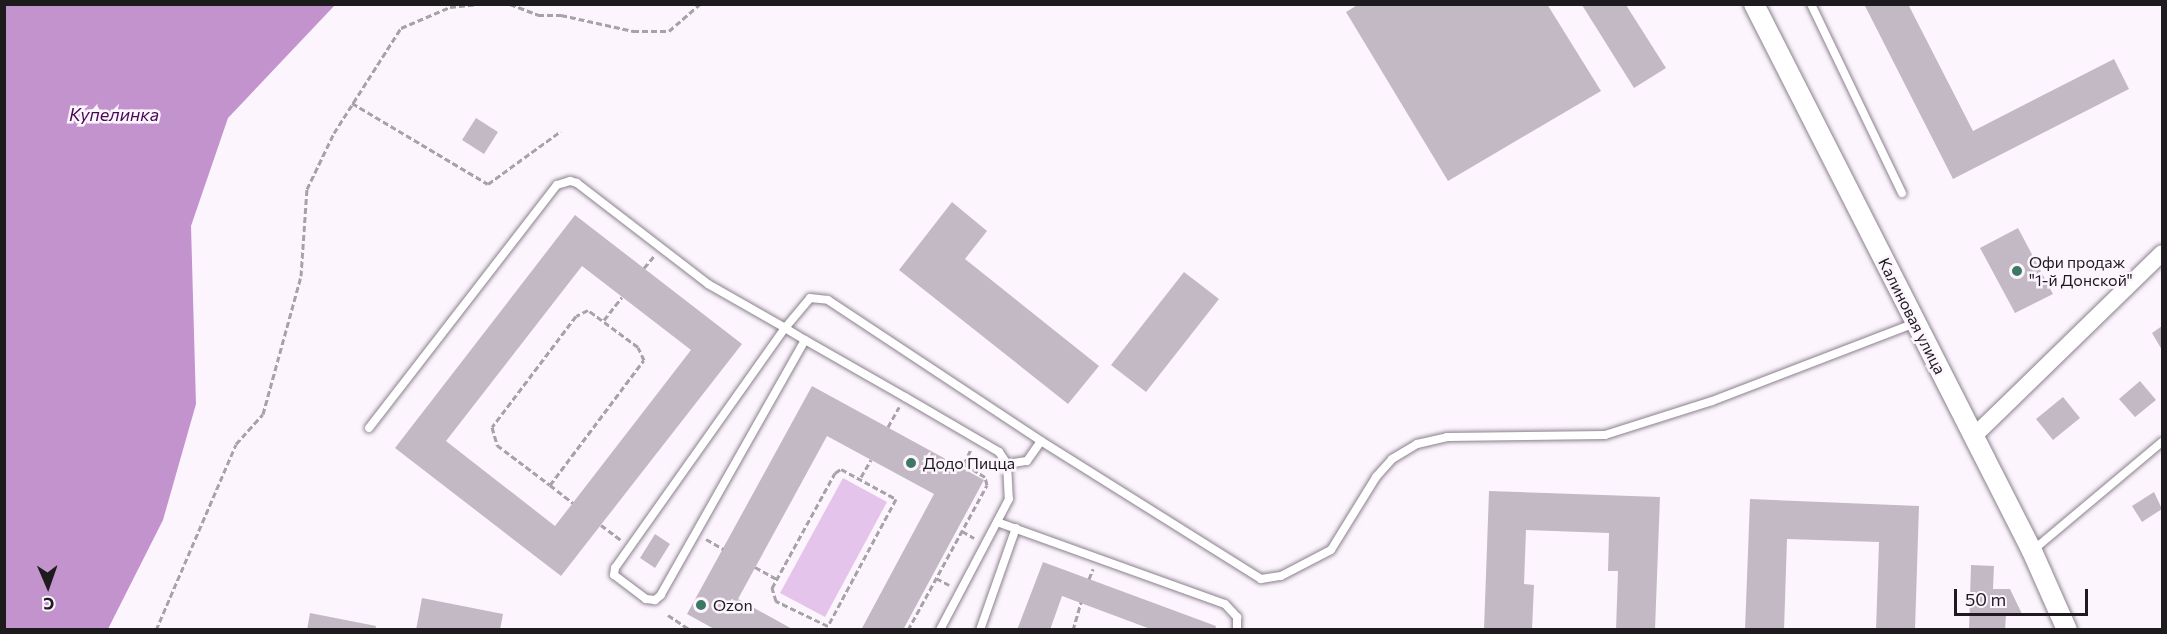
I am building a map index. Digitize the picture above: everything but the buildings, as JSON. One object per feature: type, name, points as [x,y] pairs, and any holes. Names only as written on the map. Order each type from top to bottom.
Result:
[{"type":"street","name":"Калиновая улица","points":[[1754,4],[2032,551],[2067,630]]},
{"type":"street","points":[[1974,436],[2163,253]]},
{"type":"lane","points":[[1811,4],[1902,193]]},
{"type":"lane","points":[[369,428],[563,182],[577,183],[708,284],[999,452],[1007,464],[1009,499],[940,630]]},
{"type":"lane","points":[[806,340],[655,600],[646,599],[614,575],[630,547],[803,303],[820,297],[1253,575],[1270,580],[1331,550],[1376,477],[1392,459],[1417,444],[1448,437],[1605,435],[1712,401],[1916,323]]},
{"type":"lane","points":[[1007,464],[1027,462],[1041,441]]},
{"type":"lane","points":[[2032,551],[2163,442]]},
{"type":"lane","points":[[997,522],[1225,604],[1237,617],[1237,630]]},
{"type":"lane","points":[[980,630],[1016,528]]},
{"type":"path","points":[[156,630],[236,444],[264,414],[301,276],[308,189],[352,103],[401,28],[450,7],[477,4]]},
{"type":"path","points":[[510,4],[538,15],[561,15],[633,31],[669,31],[700,4]]},
{"type":"path","points":[[352,103],[488,184],[561,131]]},
{"type":"path","points":[[604,320],[622,297]]},
{"type":"path","points":[[549,485],[644,360],[638,347],[588,310],[576,316],[492,427],[497,445],[549,485],[573,503]]},
{"type":"path","points":[[888,428],[904,397]]},
{"type":"path","points":[[908,630],[987,485],[985,477],[964,464],[971,449]]},
{"type":"path","points":[[861,477],[871,460]]},
{"type":"path","points":[[848,470],[892,494],[895,506],[833,621],[828,626],[819,624],[776,601],[772,588],[777,579],[834,473],[848,470]]},
{"type":"path","points":[[601,525],[630,547]]},
{"type":"path","points":[[962,531],[974,538]]},
{"type":"path","points":[[706,539],[723,549]]},
{"type":"path","points":[[755,567],[777,579]]},
{"type":"path","points":[[936,578],[949,585]]},
{"type":"path","points":[[1073,630],[1080,602]]},
{"type":"path","points":[[668,615],[690,630]]},
{"type":"shaded area","points":[[843,478],[887,502],[825,617],[780,593]]},
{"type":"water","name":"Купелинка","points":[[4,5],[335,5],[228,118],[191,226],[196,404],[163,520],[108,629],[5,629]]},
{"type":"place","name":"Офи продаж \"1-й Донской\"","points":[[2017,271]]},
{"type":"place","name":"Додо Пицца","points":[[911,463]]},
{"type":"place","name":"Ozon","points":[[701,605]]}]
